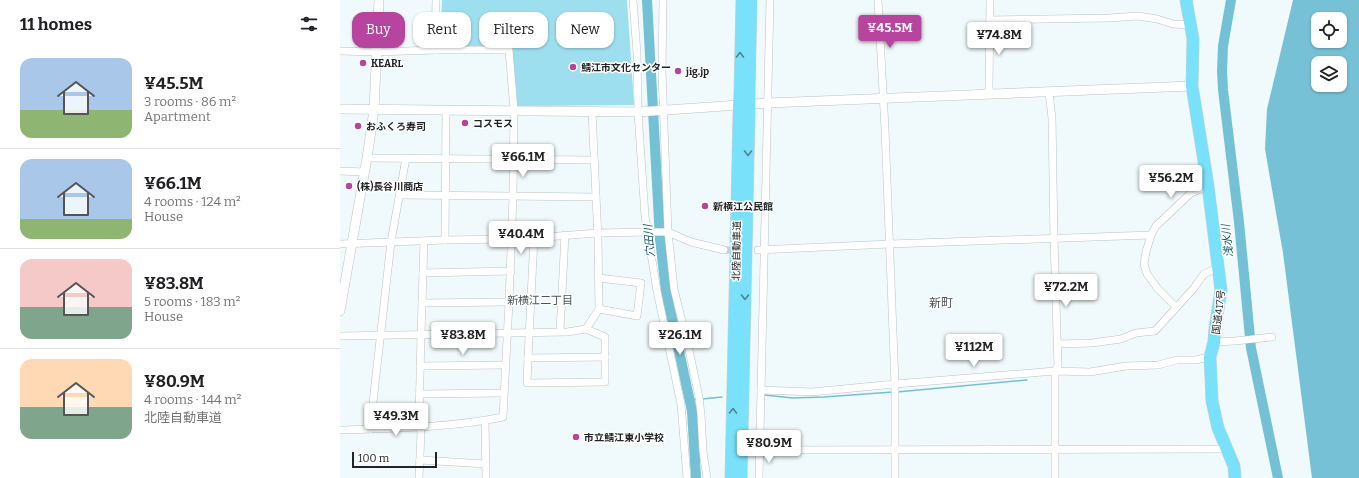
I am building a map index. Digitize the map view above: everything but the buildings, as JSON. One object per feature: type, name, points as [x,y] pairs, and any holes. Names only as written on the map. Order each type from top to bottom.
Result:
[{"type":"highway","name":"北陸自動車道","points":[[741,478],[744,114],[742,0]]},
{"type":"highway","name":"北陸自動車道","points":[[744,94],[751,0]]},
{"type":"highway","name":"国道417号","points":[[1186,0],[1193,39],[1192,86],[1208,186],[1221,290],[1214,342],[1210,357],[1212,401],[1218,428],[1234,466],[1235,478]]},
{"type":"highway","name":"北陸自動車道","points":[[731,478],[744,114]]},
{"type":"street","points":[[340,310],[365,172],[374,110],[379,0]]},
{"type":"street","points":[[435,50],[436,0]]},
{"type":"street","points":[[633,0],[637,53],[638,112],[645,216],[649,232],[657,290],[681,404],[687,478]]},
{"type":"street","points":[[663,0],[662,72],[667,232],[674,289],[699,397],[703,452],[707,478]]},
{"type":"street","points":[[760,478],[761,250],[768,104],[770,0]]},
{"type":"street","points":[[878,0],[895,384],[895,478]]},
{"type":"street","points":[[990,0],[989,89],[992,94]]},
{"type":"street","points":[[990,20],[1109,18],[1138,16],[1157,18],[1174,24],[1190,25]]},
{"type":"street","points":[[340,51],[377,52],[509,50],[514,110],[511,272],[503,393],[503,417],[485,421],[420,427],[340,430]]},
{"type":"street","points":[[340,109],[638,112],[883,98],[1192,86]]},
{"type":"street","points":[[1049,92],[1052,118],[1054,239],[1058,344],[1058,366],[1055,371],[1055,478]]},
{"type":"street","points":[[445,240],[446,111]]},
{"type":"street","points":[[586,329],[599,309],[598,233],[592,112]]},
{"type":"street","points":[[367,158],[594,160]]},
{"type":"street","points":[[370,429],[391,242],[406,158]]},
{"type":"street","points":[[340,171],[365,172]]},
{"type":"street","points":[[1176,307],[1158,289],[1147,274],[1144,264],[1151,235],[1156,226],[1191,193],[1208,186]]},
{"type":"street","points":[[400,195],[596,197]]},
{"type":"street","points":[[340,244],[534,238],[598,233],[667,232],[691,242],[724,250]]},
{"type":"street","points":[[560,331],[565,235]]},
{"type":"street","points":[[761,250],[1151,235]]},
{"type":"street","points":[[340,336],[507,333],[529,331],[586,329],[605,337],[605,382],[527,383],[529,331],[534,238]]},
{"type":"street","points":[[419,478],[420,366],[424,241]]},
{"type":"street","points":[[1058,344],[1092,343],[1121,339],[1136,333],[1155,331],[1194,288],[1204,274],[1219,267]]},
{"type":"street","points":[[423,273],[511,272]]},
{"type":"street","points":[[599,278],[641,283],[637,318],[599,309]]},
{"type":"street","points":[[422,303],[509,302]]},
{"type":"street","points":[[1214,342],[1272,337]]},
{"type":"street","points":[[528,358],[604,357]]},
{"type":"street","points":[[761,390],[812,392],[1055,371],[1090,372],[1126,366],[1158,365],[1177,360],[1195,360],[1210,357]]},
{"type":"street","points":[[420,366],[505,365]]},
{"type":"street","points":[[420,394],[503,393]]},
{"type":"street","points":[[485,421],[486,478]]},
{"type":"street","points":[[760,450],[895,451],[1227,449]]},
{"type":"street","points":[[420,460],[486,464]]},
{"type":"shaded area","points":[[442,0],[627,0],[634,105],[517,106],[511,49],[440,48],[471,48],[471,12],[442,12]]},
{"type":"shaded area","points":[[1293,0],[1359,0],[1359,478],[1312,478],[1283,253],[1265,149],[1267,109]]},
{"type":"waterway","name":"穴田川","points":[[647,0],[660,239],[666,291],[692,411],[696,478]]},
{"type":"waterway","name":"浅水川","points":[[1231,0],[1223,46],[1223,90],[1239,222],[1251,348],[1278,478]]},
{"type":"waterway","points":[[897,392],[1027,380]]},
{"type":"waterway","points":[[764,395],[793,398],[893,392]]},
{"type":"waterway","points":[[702,399],[722,397]]},
{"type":"waterway","name":"穴田川","points":[[689,400],[697,399]]},
{"type":"tunnel","points":[[724,250],[758,250]]},
{"type":"place","name":"KEARL","points":[[363,63]]},
{"type":"place","name":"鯖江市文化センター","points":[[573,67]]},
{"type":"place","name":"jig.jp","points":[[678,71]]},
{"type":"place","name":"コスモス","points":[[465,123]]},
{"type":"place","name":"おふくろ寿司","points":[[358,126]]},
{"type":"place","name":"(株)長谷川商店","points":[[349,186]]},
{"type":"place","name":"新横江公民館","points":[[705,206]]},
{"type":"place","name":"市立鯖江東小学校","points":[[576,437]]},
{"type":"district","name":"新横江二丁目","points":[[540,300]]},
{"type":"district","name":"新町","points":[[941,303]]}]
